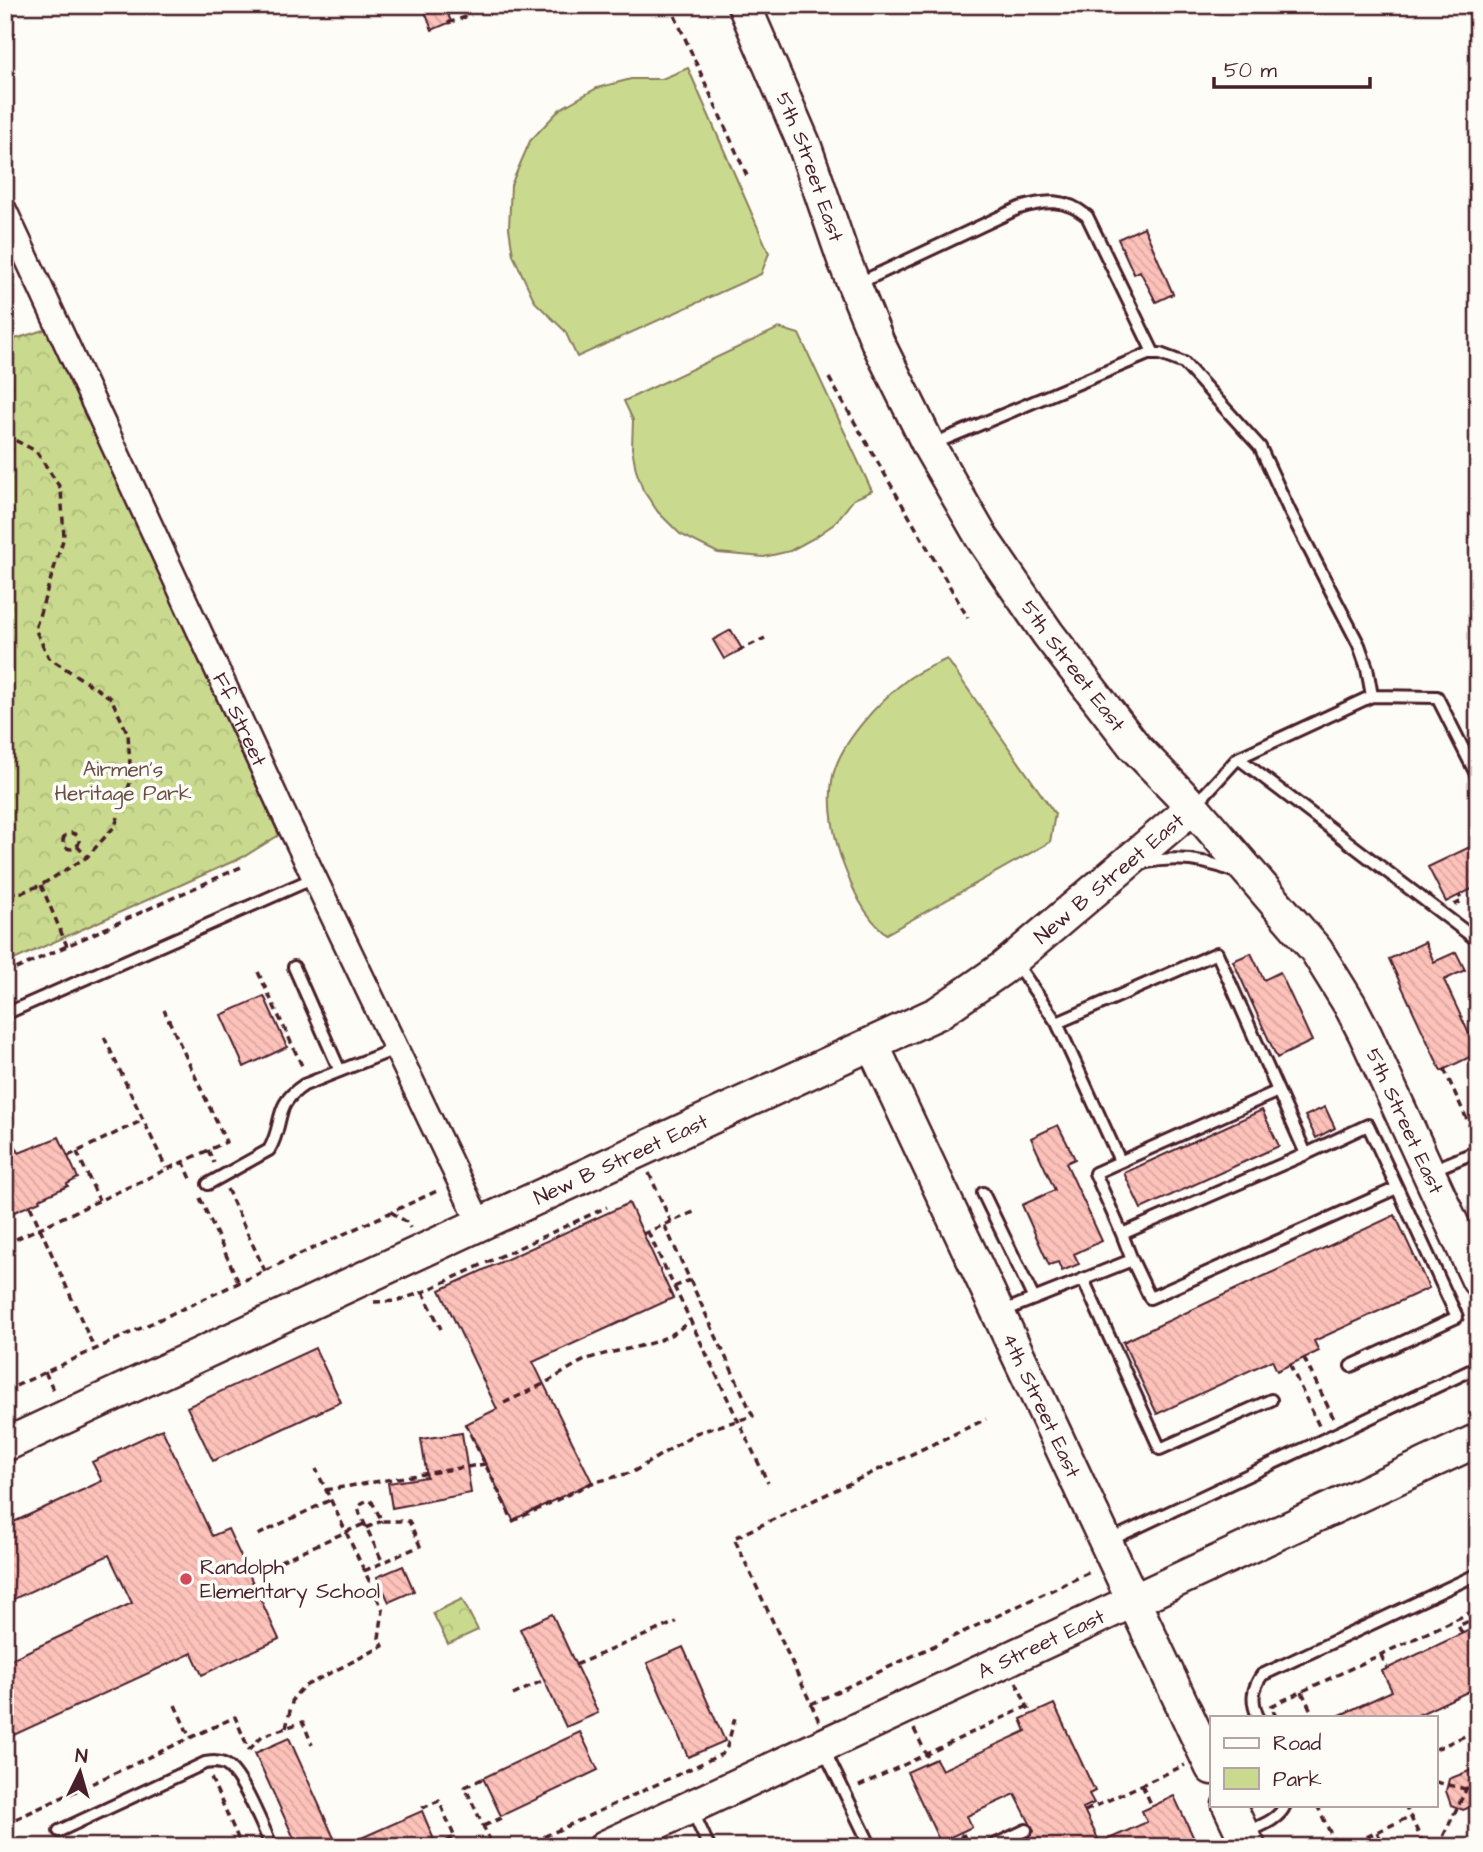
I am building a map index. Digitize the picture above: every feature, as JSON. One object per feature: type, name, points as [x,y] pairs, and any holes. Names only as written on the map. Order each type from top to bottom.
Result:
[{"type":"street","name":"5th Street East","points":[[744,5],[804,144],[877,343],[929,446],[982,538],[1048,634],[1135,747],[1193,807],[1316,950],[1350,1005],[1478,1280]]},
{"type":"street","name":"Ff Street","points":[[5,211],[314,878],[480,1224]]},
{"type":"street","name":"New B Street East","points":[[5,1445],[938,1013],[1013,960],[1193,807]]},
{"type":"street","name":"4th Street East","points":[[872,1044],[1209,1761]]},
{"type":"street","name":"A Street East","points":[[605,1847],[1478,1440]]},
{"type":"street","points":[[1229,1806],[1245,1840]]},
{"type":"lane","points":[[854,286],[1019,208],[1041,201],[1057,201],[1075,206],[1087,216],[1154,354]]},
{"type":"lane","points":[[929,446],[1137,358],[1154,354],[1172,357],[1184,363],[1260,447],[1290,512],[1359,645],[1372,696]]},
{"type":"lane","points":[[1193,807],[1238,758],[1372,696],[1437,697],[1478,778]]},
{"type":"lane","points":[[1238,758],[1478,941]]},
{"type":"lane","points":[[1122,867],[1164,858],[1190,859],[1222,866],[1255,880]]},
{"type":"lane","points":[[5,1014],[314,878]]},
{"type":"lane","points":[[1057,1023],[1217,953],[1306,1154]]},
{"type":"lane","points":[[1013,960],[1057,1023],[1120,1161]]},
{"type":"lane","points":[[294,967],[340,1071]]},
{"type":"lane","points":[[208,1184],[269,1150],[274,1142],[280,1112],[287,1099],[295,1092],[310,1083],[395,1049]]},
{"type":"lane","points":[[1278,1091],[1095,1172],[1150,1298],[1397,1188]]},
{"type":"lane","points":[[1122,1234],[1368,1125],[1457,1317],[1351,1366]]},
{"type":"lane","points":[[1428,1172],[1478,1151]]},
{"type":"lane","points":[[983,1192],[1034,1299]]},
{"type":"lane","points":[[999,1313],[1132,1259]]},
{"type":"lane","points":[[1083,1279],[1160,1450],[1271,1400]]},
{"type":"lane","points":[[1110,1551],[1325,1439],[1478,1367]]},
{"type":"lane","points":[[1258,1716],[1253,1696],[1262,1675],[1478,1574]]},
{"type":"lane","points":[[826,1745],[871,1847]]},
{"type":"lane","points":[[59,1831],[205,1763],[215,1761],[227,1765],[238,1776],[272,1847]]},
{"type":"lane","points":[[1245,1840],[1270,1822],[1284,1810],[1285,1806]]},
{"type":"lane","points":[[690,1807],[709,1847]]},
{"type":"lane","points":[[990,1847],[1027,1830]]},
{"type":"path","points":[[670,5],[748,178]]},
{"type":"path","points":[[448,23],[471,15]]},
{"type":"path","points":[[829,379],[968,618]]},
{"type":"path","points":[[5,435],[36,451],[61,489],[64,537],[34,629],[49,658],[111,698],[128,734],[131,780],[115,826],[87,857],[41,885],[23,892],[5,893]]},
{"type":"path","points":[[738,651],[765,638]]},
{"type":"path","points":[[77,846],[71,849],[66,847],[66,836],[73,834],[78,837],[77,846],[87,857]]},
{"type":"path","points":[[5,974],[241,867]]},
{"type":"path","points":[[41,885],[67,946]]},
{"type":"path","points":[[258,972],[310,1083]]},
{"type":"path","points":[[5,1244],[226,1142],[164,1010]]},
{"type":"path","points":[[104,1037],[166,1169]]},
{"type":"path","points":[[1444,1069],[1478,1143]]},
{"type":"path","points":[[68,1156],[143,1120]]},
{"type":"path","points":[[208,1150],[265,1271]]},
{"type":"path","points":[[639,1151],[671,1222]]},
{"type":"path","points":[[77,1152],[99,1200]]},
{"type":"path","points":[[183,1161],[194,1185]]},
{"type":"path","points":[[5,1391],[439,1190]]},
{"type":"path","points":[[200,1198],[239,1283]]},
{"type":"path","points":[[30,1206],[95,1350]]},
{"type":"path","points":[[372,1302],[396,1301],[423,1292],[607,1207]]},
{"type":"path","points":[[696,1211],[645,1233],[674,1287],[768,1483]]},
{"type":"path","points":[[465,1423],[513,1521],[592,1483],[633,1472],[696,1433],[753,1416],[664,1224]]},
{"type":"path","points":[[674,1287],[690,1280]]},
{"type":"path","points":[[423,1292],[441,1329]]},
{"type":"path","points":[[504,1403],[545,1384],[582,1361],[611,1351],[660,1340],[690,1320]]},
{"type":"path","points":[[1304,1358],[1340,1432]]},
{"type":"path","points":[[1290,1365],[1325,1439]]},
{"type":"path","points":[[826,1745],[811,1704],[734,1538],[986,1419]]},
{"type":"path","points":[[325,1490],[485,1464]]},
{"type":"path","points":[[286,1728],[293,1698],[303,1688],[383,1646],[379,1638],[383,1610],[316,1469]]},
{"type":"path","points":[[258,1535],[330,1500]]},
{"type":"path","points":[[382,1521],[372,1502],[368,1500],[358,1507],[383,1563]]},
{"type":"path","points":[[269,1566],[346,1532],[382,1521],[409,1521],[420,1546],[364,1571]]},
{"type":"path","points":[[811,1704],[1110,1551]]},
{"type":"path","points":[[1462,1633],[1458,1626],[1477,1612]]},
{"type":"path","points":[[1276,1716],[1271,1706],[1477,1612]]},
{"type":"path","points":[[576,1665],[676,1622]]},
{"type":"path","points":[[1381,1655],[1387,1668]]},
{"type":"path","points":[[1006,1661],[1031,1714]]},
{"type":"path","points":[[513,1695],[544,1680]]},
{"type":"path","points":[[1302,1692],[1314,1716]]},
{"type":"path","points":[[176,1705],[190,1738]]},
{"type":"path","points":[[845,1793],[1028,1706]]},
{"type":"path","points":[[904,1708],[930,1762]]},
{"type":"path","points":[[523,1847],[722,1754],[727,1747],[736,1714]]},
{"type":"path","points":[[5,1824],[235,1717],[249,1750],[262,1736],[303,1722],[312,1745]]},
{"type":"path","points":[[1438,1748],[1478,1730]]},
{"type":"path","points":[[1085,1811],[1142,1785],[1209,1761]]},
{"type":"path","points":[[1438,1847],[1478,1765]]},
{"type":"path","points":[[211,1778],[242,1847]]},
{"type":"path","points":[[482,1779],[465,1787],[493,1847]]},
{"type":"path","points":[[1438,1783],[1478,1793]]},
{"type":"path","points":[[1142,1785],[1152,1806]]},
{"type":"path","points":[[422,1808],[439,1801],[459,1847]]},
{"type":"path","points":[[1317,1806],[1337,1847]]},
{"type":"path","points":[[1405,1806],[1425,1847]]},
{"type":"path","points":[[1345,1847],[1410,1816]]},
{"type":"path","points":[[483,1826],[501,1818]]},
{"type":"path","points":[[1377,1832],[1382,1842],[1379,1843]]},
{"type":"path","points":[[953,1847],[962,1833],[969,1847]]},
{"type":"path","points":[[436,1847],[455,1838]]},
{"type":"path","points":[[1462,1847],[1478,1839]]},
{"type":"green space","points":[[688,68],[769,253],[761,274],[577,357],[565,331],[535,302],[513,255],[509,228],[511,185],[530,141],[560,109],[597,88],[631,79],[662,79]]},
{"type":"green space","points":[[779,328],[799,334],[872,491],[854,499],[834,524],[790,551],[764,557],[718,553],[680,534],[658,512],[643,490],[632,448],[633,420],[624,401]]},
{"type":"green space","name":"Airmen's Heritage Park","points":[[47,329],[279,835],[245,856],[5,964],[5,342]]},
{"type":"green space","points":[[947,659],[1055,814],[1050,842],[886,934],[865,910],[842,861],[833,821],[832,781],[842,753],[873,711],[908,679]]},
{"type":"green space","points":[[462,1599],[478,1630],[448,1644],[433,1613]]},
{"type":"building","points":[[445,5],[451,22],[432,30],[424,9]]},
{"type":"building","points":[[1144,227],[1173,294],[1156,302],[1140,271],[1134,274],[1118,239]]},
{"type":"building","points":[[731,630],[742,649],[724,659],[713,640]]},
{"type":"building","points":[[1478,843],[1478,886],[1446,902],[1428,867]]},
{"type":"building","points":[[1425,942],[1434,962],[1456,952],[1465,970],[1444,980],[1478,1053],[1441,1071],[1389,959]]},
{"type":"building","points":[[1251,953],[1264,980],[1280,972],[1312,1041],[1277,1058],[1233,961]]},
{"type":"building","points":[[264,996],[287,1047],[244,1067],[221,1015]]},
{"type":"building","points":[[1325,1107],[1335,1128],[1316,1138],[1305,1116]]},
{"type":"building","points":[[1262,1110],[1279,1146],[1141,1209],[1124,1173]]},
{"type":"building","points":[[5,1124],[19,1153],[59,1137],[78,1178],[67,1184],[68,1186],[39,1199],[40,1201],[5,1216]]},
{"type":"building","points":[[1058,1125],[1075,1159],[1066,1163],[1102,1241],[1074,1254],[1079,1264],[1062,1271],[1058,1262],[1049,1265],[1022,1205],[1055,1190],[1031,1138]]},
{"type":"building","points":[[629,1203],[673,1298],[533,1362],[592,1482],[513,1520],[466,1424],[497,1409],[440,1290]]},
{"type":"building","points":[[1395,1215],[1429,1288],[1314,1341],[1319,1351],[1277,1371],[1272,1360],[1157,1414],[1123,1342]]},
{"type":"building","points":[[315,1348],[341,1402],[213,1461],[187,1407]]},
{"type":"building","name":"Randolph Elementary School","points":[[162,1429],[212,1536],[228,1529],[279,1639],[202,1675],[192,1653],[5,1739],[5,1662],[132,1603],[109,1555],[5,1603],[5,1526],[102,1481],[92,1462]]},
{"type":"building","points":[[462,1433],[471,1493],[392,1508],[388,1483],[427,1477],[421,1439]]},
{"type":"building","points":[[403,1566],[414,1591],[389,1602],[377,1577]]},
{"type":"building","points":[[552,1614],[598,1713],[566,1727],[520,1629]]},
{"type":"building","points":[[1478,1626],[1478,1687],[1416,1716],[1338,1716],[1392,1691],[1382,1671]]},
{"type":"building","points":[[683,1647],[725,1741],[688,1757],[647,1663]]},
{"type":"building","points":[[1054,1704],[1095,1791],[1089,1794],[1094,1803],[1083,1808],[1100,1843],[1147,1822],[1142,1811],[1174,1796],[1198,1847],[1009,1847],[1029,1837],[1034,1831],[1015,1794],[967,1816],[972,1827],[940,1842],[907,1772],[936,1759],[942,1770],[1026,1731],[1021,1719]]},
{"type":"building","points":[[580,1732],[598,1770],[501,1816],[483,1778]]},
{"type":"building","points":[[289,1738],[338,1847],[298,1847],[255,1753]]},
{"type":"building","points":[[1469,1771],[1478,1775],[1478,1804],[1463,1810],[1451,1805],[1446,1791],[1449,1779]]},
{"type":"building","points":[[422,1811],[437,1847],[341,1847]]},
{"type":"place","name":"Randolph Elementary School","points":[[186,1579]]}]
